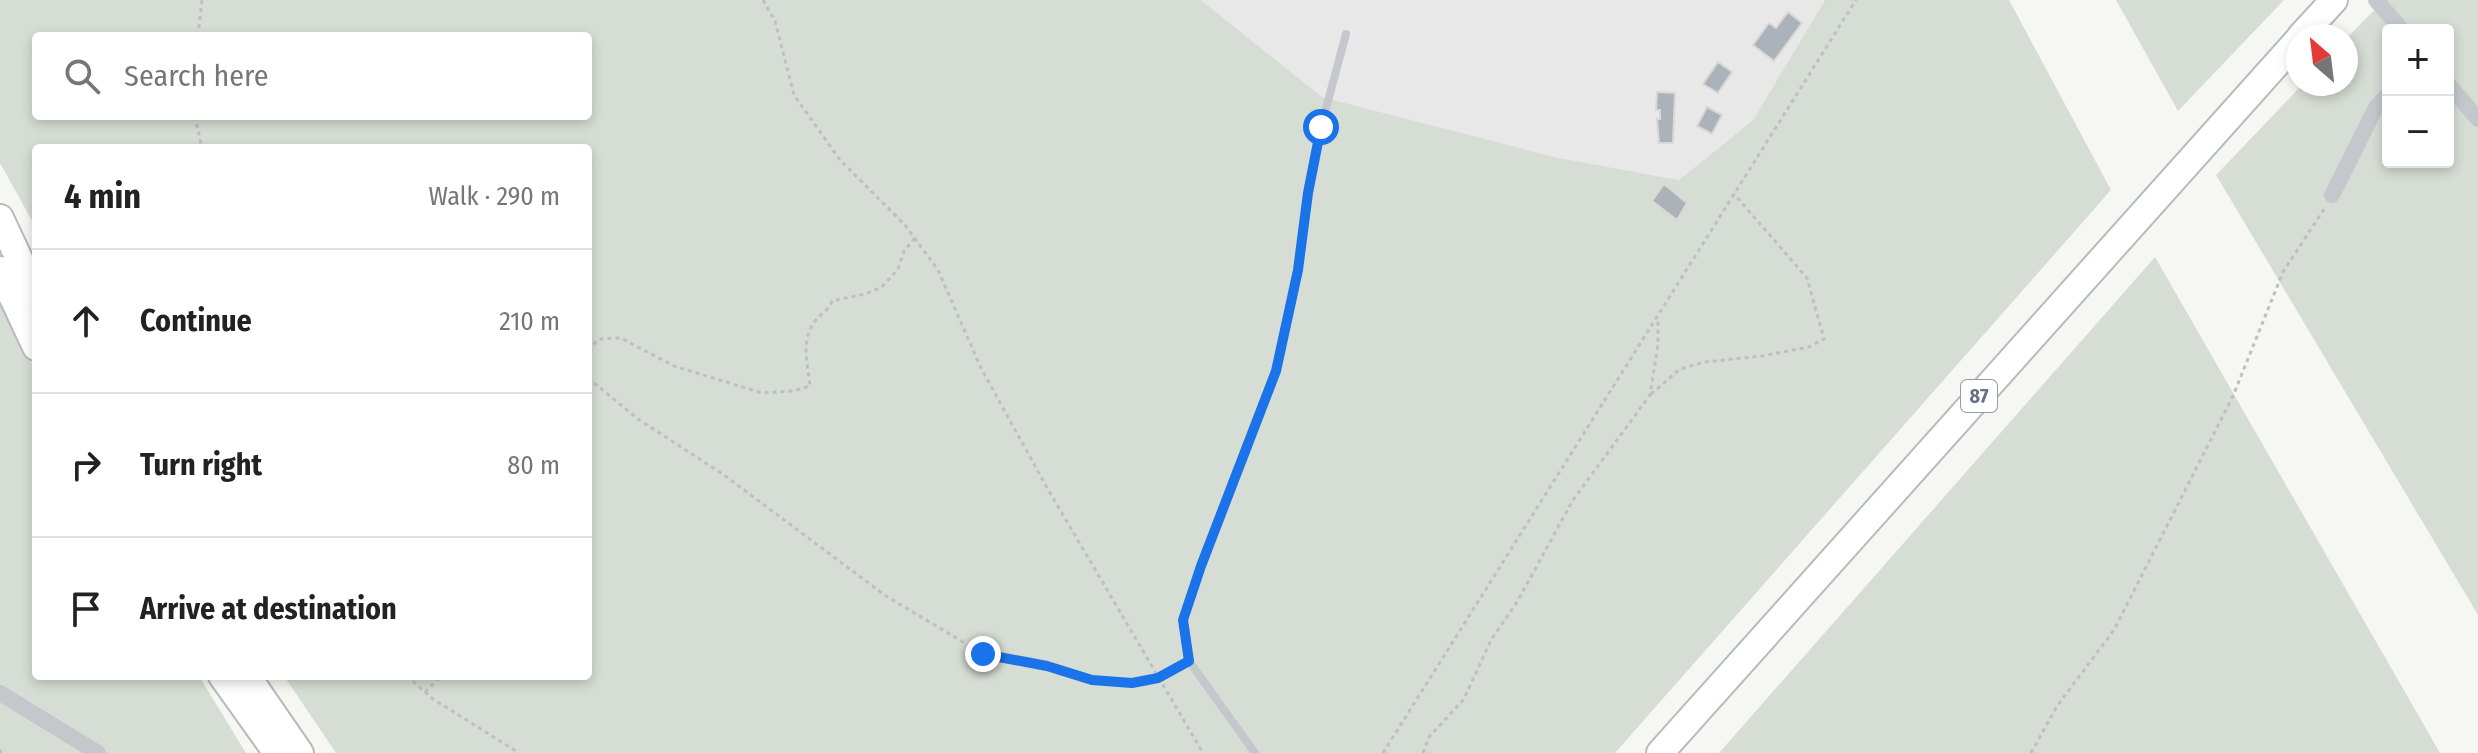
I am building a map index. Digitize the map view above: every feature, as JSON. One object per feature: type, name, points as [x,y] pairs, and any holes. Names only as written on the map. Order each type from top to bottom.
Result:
[{"type":"main road","name":"87","points":[[2313,24],[2334,0]]},
{"type":"main road","name":"87","points":[[1660,753],[2286,54]]},
{"type":"main road","points":[[0,218],[32,286]]},
{"type":"main road","points":[[0,270],[32,338]]},
{"type":"main road","points":[[225,680],[277,753]]},
{"type":"main road","points":[[250,680],[300,753]]},
{"type":"street","points":[[2376,0],[2397,24]]},
{"type":"street","points":[[2454,91],[2478,119]]},
{"type":"street","points":[[2332,195],[2376,107],[2387,96]]},
{"type":"street","points":[[0,693],[98,753]]},
{"type":"lane","points":[[1255,753],[1189,661],[1183,620],[1276,371],[1298,270],[1321,127],[1346,34]]},
{"type":"path","points":[[198,32],[202,0]]},
{"type":"path","points":[[763,0],[775,21],[794,95],[840,160],[905,225],[938,270],[981,368],[1203,753]]},
{"type":"path","points":[[1383,753],[1856,0]]},
{"type":"path","points":[[196,120],[201,144]]},
{"type":"path","points":[[1423,753],[1429,737],[1464,699],[1491,640],[1517,602],[1573,500],[1650,395],[1680,369],[1705,362],[1809,347],[1824,339],[1807,278],[1734,194]]},
{"type":"path","points":[[2031,753],[2057,706],[2114,630],[2233,396],[2283,272],[2332,195]]},
{"type":"path","points":[[592,346],[599,339],[621,338],[674,366],[762,393],[793,391],[810,386],[805,347],[815,321],[829,310],[832,301],[882,287],[898,269],[904,251],[915,238]]},
{"type":"path","points":[[1650,395],[1658,344],[1658,316]]},
{"type":"path","points":[[592,381],[638,419],[724,475],[886,596],[983,654],[1047,666],[1092,680],[1132,683],[1158,678],[1189,661]]},
{"type":"path","points":[[412,680],[519,753]]},
{"type":"path","points":[[425,692],[437,680]]},
{"type":"shaded area","points":[[0,0],[1201,0],[1322,97],[1559,158],[1679,180],[1753,120],[1825,0],[2009,0],[2111,190],[1615,753],[336,753],[287,680],[592,680],[592,144],[32,144],[32,221],[0,163]]},
{"type":"shaded area","points":[[1201,0],[1825,0],[1753,120],[1679,180],[1559,158],[1322,97]]},
{"type":"shaded area","points":[[2116,0],[2284,0],[2178,111]]},
{"type":"shaded area","points":[[2384,0],[2478,0],[2478,615],[2216,175],[2292,96],[2358,96],[2358,27]]},
{"type":"shaded area","points":[[2155,257],[2440,753],[1719,753]]},
{"type":"shaded area","points":[[0,299],[32,364],[32,680],[201,680],[246,753],[0,753]]},
{"type":"building","points":[[1788,12],[1802,23],[1774,61],[1753,45],[1769,23],[1776,28]]},
{"type":"building","points":[[1718,62],[1732,72],[1718,93],[1703,84]]},
{"type":"building","points":[[1657,92],[1675,93],[1673,143],[1659,143]]},
{"type":"building","points":[[1707,107],[1722,115],[1712,134],[1697,126]]},
{"type":"building","points":[[1664,184],[1687,203],[1677,220],[1652,201]]},
{"type":"route","points":[[983,654],[1047,666],[1092,680],[1132,683],[1158,678],[1189,661],[1183,620],[1276,371],[1298,270],[1321,127]]}]
